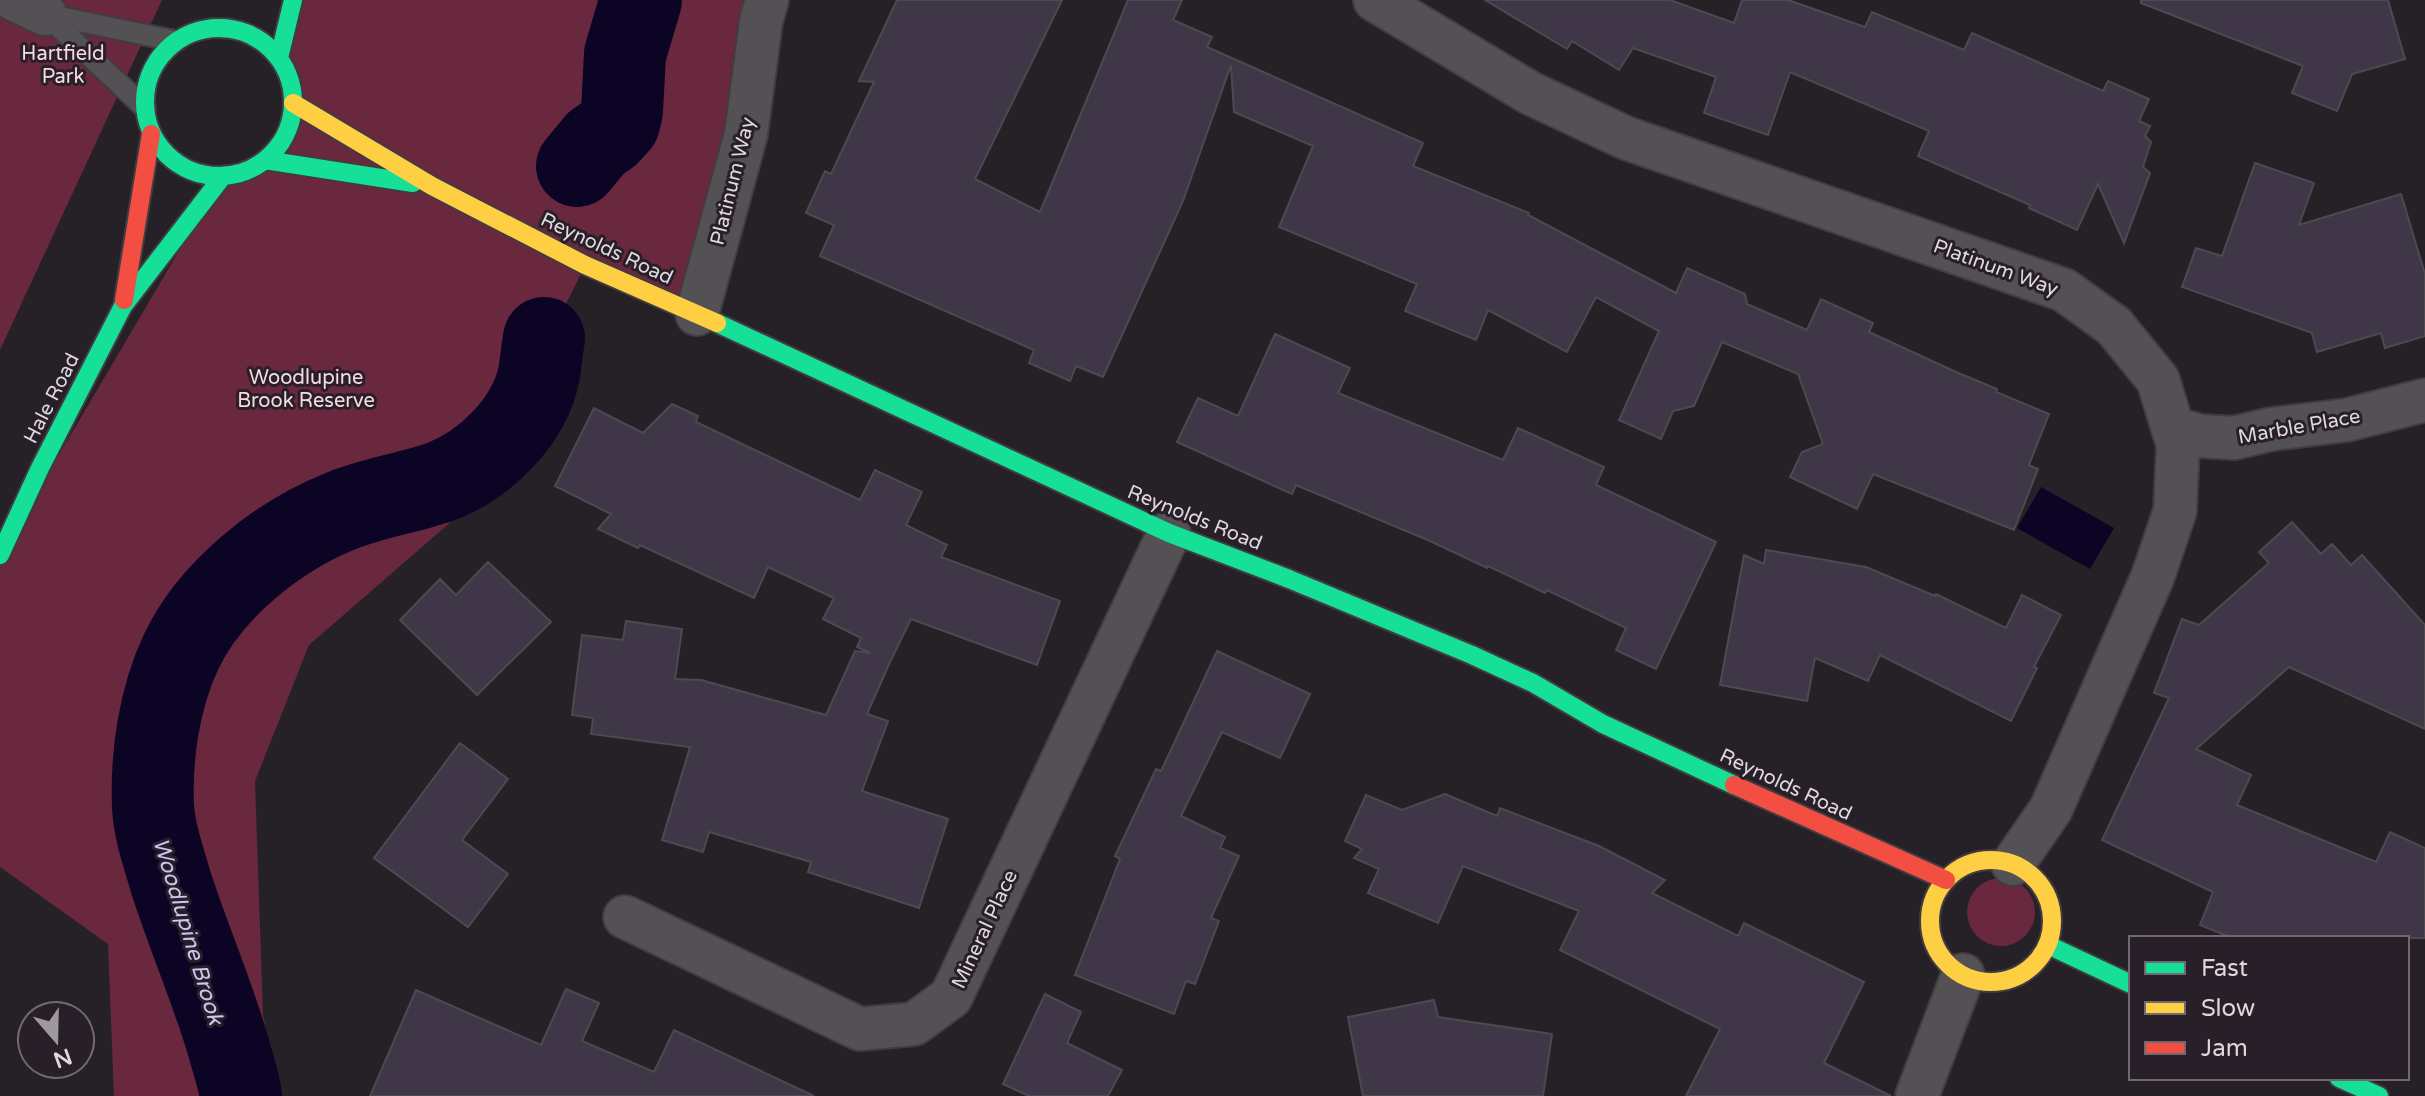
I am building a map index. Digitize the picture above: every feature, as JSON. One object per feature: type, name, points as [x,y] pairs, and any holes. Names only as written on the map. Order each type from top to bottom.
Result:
[{"type":"street","points":[[279,58],[293,0]]},
{"type":"street","name":"Platinum Way","points":[[697,314],[746,134],[761,21],[767,0]]},
{"type":"street","name":"Platinum Way","points":[[1375,0],[1530,93],[1626,138],[2064,290],[2114,326],[2158,380],[2178,445],[2175,511],[2153,576],[2051,809],[2013,864]]},
{"type":"street","points":[[212,28],[226,9]]},
{"type":"street","points":[[212,28],[238,30],[261,40],[279,58],[290,79],[293,103],[292,118],[278,148],[265,160],[245,171],[223,176],[201,174],[181,166],[163,152],[151,134],[145,108],[146,83],[157,60],[175,41],[193,32],[212,28]]},
{"type":"street","name":"Reynolds Road","points":[[293,103],[432,186],[585,265],[1169,533],[1472,655],[1533,683],[1603,724],[1946,880]]},
{"type":"street","name":"Hale Road","points":[[123,306],[151,134]]},
{"type":"street","name":"Reynolds Road","points":[[265,160],[432,186]]},
{"type":"street","name":"Hale Road","points":[[0,555],[40,468],[123,306],[223,176]]},
{"type":"street","name":"Marble Place","points":[[2173,428],[2200,436],[2234,438],[2272,429],[2347,420],[2425,400]]},
{"type":"street","name":"Mineral Place","points":[[625,917],[860,1029],[914,1024],[927,1015],[951,997],[1169,533]]},
{"type":"street","points":[[1996,860],[2013,864],[2030,874],[2043,889],[2051,907],[2053,926],[2048,945],[2037,962],[2022,975],[2003,982],[1982,982],[1948,965],[1937,950],[1931,932],[1930,913],[1946,880],[1960,868],[1996,860]]},
{"type":"street","points":[[2048,945],[2129,983]]},
{"type":"street","points":[[1917,1096],[1963,975]]},
{"type":"street","points":[[2343,1080],[2379,1096]]},
{"type":"lane","points":[[30,7],[175,41]]},
{"type":"lane","points":[[30,7],[145,108]]},
{"type":"green space","name":"Hartfield Park","points":[[0,0],[162,0],[0,350]]},
{"type":"green space","name":"Woodlupine Brook Reserve","points":[[293,0],[767,0],[697,314],[585,266],[460,514],[309,645],[255,781],[263,1015],[280,1096],[114,1096],[108,944],[0,867],[0,555],[223,176],[256,164],[269,155],[288,131],[293,116],[293,99],[289,77],[279,58]]},
{"type":"green space","points":[[2001,878],[2025,888],[2035,912],[2025,936],[2001,946],[1977,936],[1967,912],[1977,888]]},
{"type":"shaded area","points":[[2041,487],[2114,528],[2090,569],[2017,528]]},
{"type":"building","points":[[897,0],[1062,0],[975,179],[1040,212],[1128,0],[1182,0],[1173,20],[1212,37],[1207,47],[1423,143],[1413,166],[1529,213],[1676,293],[1687,268],[1745,294],[1747,304],[1807,330],[1821,299],[1873,323],[1869,332],[2049,414],[2029,465],[2038,469],[2014,530],[1873,474],[1857,509],[1790,477],[1802,452],[1823,444],[1798,374],[1722,342],[1694,406],[1673,411],[1661,439],[1619,420],[1659,331],[1596,297],[1567,352],[1488,310],[1476,340],[1405,311],[1417,284],[1279,227],[1313,146],[1234,112],[1231,65],[1183,201],[1103,377],[1076,366],[1070,381],[1029,363],[1034,350],[820,256],[834,225],[806,213],[825,171],[831,174],[874,82],[859,81]]},
{"type":"building","points":[[1485,0],[1670,0],[1734,23],[1742,0],[1788,0],[1865,27],[1872,12],[1964,50],[1972,33],[2103,91],[2108,81],[2149,99],[2139,121],[2150,126],[2145,136],[2151,142],[2143,167],[2150,173],[2124,243],[2098,184],[2077,230],[2029,208],[2030,205],[1918,156],[1929,131],[1790,72],[1768,135],[1704,113],[1716,77],[1633,48],[1619,70],[1572,41],[1567,49]]},
{"type":"building","points":[[2141,0],[2388,0],[2405,59],[2352,74],[2337,111],[2292,93],[2303,66],[2141,3]]},
{"type":"building","points":[[2255,163],[2314,183],[2299,225],[2401,194],[2425,274],[2425,336],[2385,348],[2381,333],[2317,352],[2312,333],[2182,287],[2196,248],[2222,256]]},
{"type":"building","points":[[1275,334],[1350,368],[1338,393],[1503,460],[1518,428],[1604,467],[1596,485],[1716,542],[1656,669],[1616,650],[1626,628],[1547,590],[1545,593],[1296,485],[1292,494],[1177,442],[1198,398],[1238,416]]},
{"type":"building","points":[[672,404],[698,416],[696,422],[860,500],[875,470],[922,492],[906,525],[947,545],[941,557],[1060,601],[1037,665],[911,619],[890,662],[867,714],[888,721],[862,791],[948,819],[919,908],[808,872],[811,862],[709,832],[703,852],[662,840],[690,747],[591,734],[593,718],[572,715],[582,635],[623,640],[626,621],[682,629],[675,679],[701,680],[826,715],[855,651],[870,653],[857,647],[861,638],[823,619],[834,598],[768,567],[754,598],[598,529],[611,514],[555,486],[594,408],[643,433]]},
{"type":"building","points":[[2292,522],[2321,554],[2332,544],[2351,565],[2362,555],[2425,625],[2425,729],[2289,667],[2196,749],[2251,775],[2237,805],[2376,862],[2390,832],[2425,848],[2425,938],[2227,936],[2200,925],[2213,892],[2102,840],[2169,698],[2154,693],[2182,619],[2199,625],[2269,563],[2259,552]]},
{"type":"building","points":[[1766,550],[1866,567],[1936,594],[2006,628],[2022,595],[2061,615],[2011,721],[1880,655],[1868,681],[1815,658],[1807,701],[1720,685],[1744,555],[1764,564]]},
{"type":"building","points":[[488,562],[551,622],[477,695],[400,620],[440,579],[456,595]]},
{"type":"building","points":[[1217,651],[1310,694],[1280,758],[1222,732],[1181,816],[1225,837],[1220,848],[1239,856],[1211,918],[1219,921],[1195,984],[1186,981],[1174,1014],[1075,975],[1120,859],[1115,856],[1156,769],[1161,771]]},
{"type":"building","points":[[460,743],[508,779],[462,840],[508,874],[468,927],[374,858]]},
{"type":"building","points":[[1445,794],[1497,816],[1500,808],[1599,846],[1665,880],[1652,893],[1738,936],[1744,923],[1864,982],[1824,1063],[1891,1096],[1686,1096],[1720,1029],[1560,950],[1579,911],[1463,866],[1438,923],[1368,893],[1379,869],[1354,858],[1362,849],[1345,841],[1366,795],[1402,810]]},
{"type":"building","points":[[566,989],[599,1003],[582,1041],[654,1072],[674,1030],[814,1096],[370,1096],[416,990],[541,1045]]},
{"type":"building","points":[[1045,994],[1081,1012],[1067,1043],[1122,1070],[1108,1096],[1029,1096],[1003,1084]]},
{"type":"building","points":[[1434,1000],[1438,1017],[1552,1034],[1543,1096],[1363,1096],[1348,1017]]},
{"type":"waterway","name":"Woodlupine Brook","points":[[577,166],[596,143],[619,123],[625,54],[641,0]]},
{"type":"waterway","name":"Woodlupine Brook","points":[[241,1096],[223,1028],[171,883],[155,825],[155,747],[173,670],[209,607],[270,550],[341,511],[440,482],[457,474],[503,440],[526,409],[534,392],[544,338]]},
{"type":"traffic: fast","points":[[279,58],[293,0]]},
{"type":"traffic: fast","points":[[219,28],[247,33],[271,50],[288,74],[293,102],[288,130],[271,154],[247,171],[219,176],[191,171],[167,154],[150,130],[145,102],[150,74],[167,50],[191,33],[219,28]]},
{"type":"traffic: fast","points":[[265,160],[413,183]]},
{"type":"traffic: fast","points":[[0,555],[40,468],[123,306],[223,176]]},
{"type":"traffic: fast","points":[[717,323],[1169,533],[1472,655],[1533,683],[1603,724],[1734,785]]},
{"type":"traffic: fast","points":[[2048,945],[2129,983]]},
{"type":"traffic: fast","points":[[2343,1080],[2379,1096]]},
{"type":"traffic: slow","points":[[293,103],[432,186],[585,265],[717,323]]},
{"type":"traffic: slow","points":[[1991,860],[2014,865],[2034,878],[2047,898],[2052,921],[2047,944],[2034,964],[2014,977],[1991,982],[1968,977],[1948,964],[1935,944],[1930,921],[1935,898],[1948,878],[1968,865],[1991,860]]},
{"type":"traffic: jam","points":[[124,300],[151,134]]},
{"type":"traffic: jam","points":[[1734,785],[1946,880]]}]
